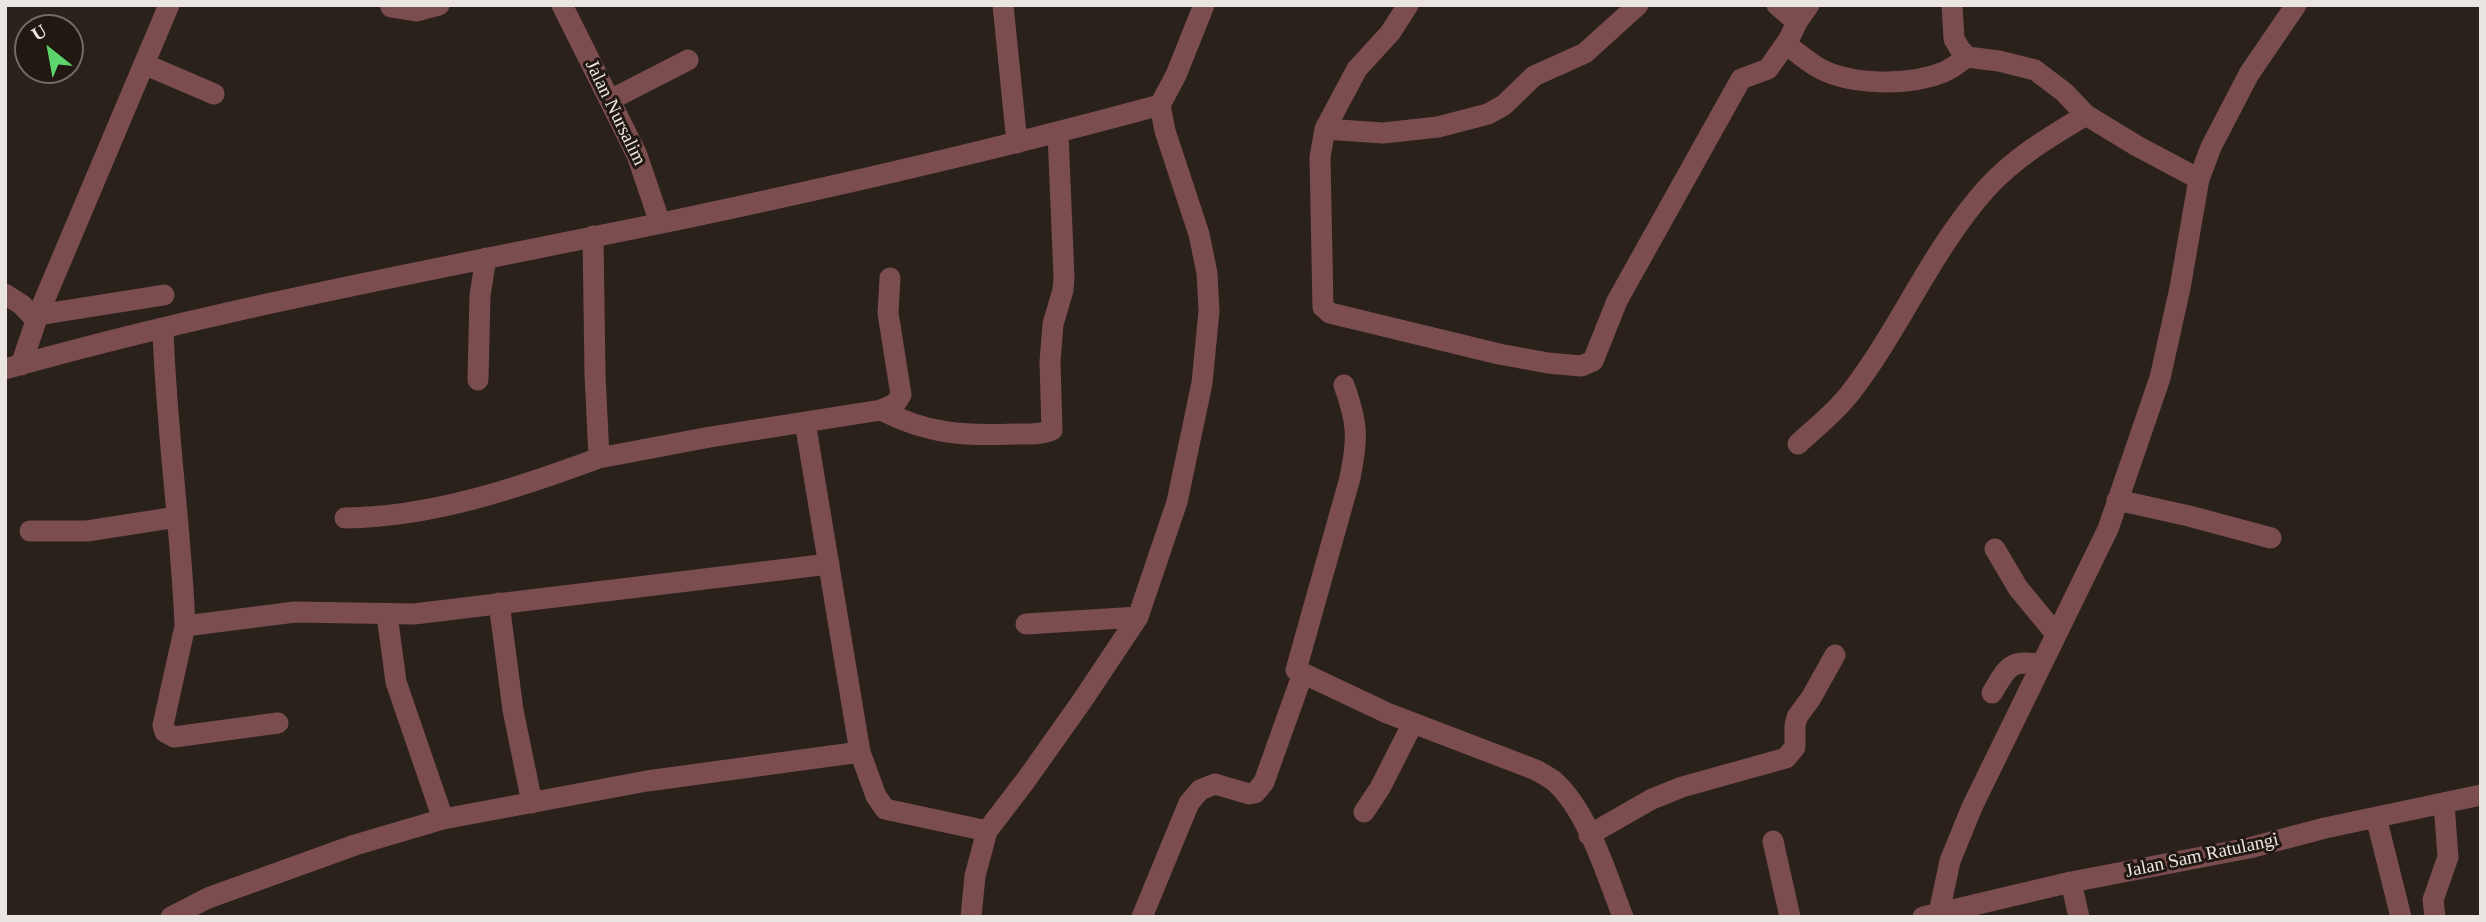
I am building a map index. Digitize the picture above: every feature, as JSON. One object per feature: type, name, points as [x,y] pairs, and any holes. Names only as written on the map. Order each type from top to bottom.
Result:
[{"type":"street","points":[[13,367],[37,317],[169,5]]},
{"type":"street","points":[[391,7],[416,11],[439,5]]},
{"type":"street","name":"Jalan Nursalim","points":[[562,5],[637,155],[660,223]]},
{"type":"street","points":[[1003,5],[1017,143]]},
{"type":"street","points":[[971,917],[975,876],[987,831],[1074,713],[1138,617],[1177,502],[1202,383],[1209,312],[1207,273],[1199,234],[1165,131],[1160,105],[1176,75],[1204,5]]},
{"type":"street","points":[[1408,5],[1390,33],[1357,69],[1325,129],[1321,157],[1322,298],[1326,310],[1499,354],[1584,366],[1593,361],[1617,301],[1741,79],[1768,69],[1803,14],[1777,5]]},
{"type":"street","points":[[1325,129],[1382,133],[1438,127],[1488,114],[1504,105],[1534,76],[1585,53],[1639,5]]},
{"type":"street","points":[[1931,915],[1972,807],[2108,529],[2160,378],[2180,288],[2199,179],[2211,147],[2249,74],[2296,5]]},
{"type":"street","points":[[1956,10],[1956,45],[1967,57],[2035,70],[2064,92],[2086,115],[2199,179]]},
{"type":"street","points":[[1786,44],[1818,67],[1841,76],[1866,81],[1916,80],[1947,71],[1967,57]]},
{"type":"street","points":[[610,100],[688,60]]},
{"type":"street","points":[[144,64],[214,94]]},
{"type":"street","points":[[13,367],[163,329],[400,275],[660,223],[1017,143],[1160,105]]},
{"type":"street","points":[[1798,444],[1850,394],[1960,221],[1989,186],[2031,148],[2086,115]]},
{"type":"street","points":[[881,410],[906,423],[956,434],[1019,434],[1052,430],[1050,362],[1053,324],[1064,278],[1058,133]]},
{"type":"street","points":[[593,236],[599,458]]},
{"type":"street","points":[[478,380],[480,295],[486,258]]},
{"type":"street","points":[[345,518],[380,517],[477,498],[536,482],[599,458],[881,410],[897,403],[901,395],[888,313],[890,278]]},
{"type":"street","points":[[5,294],[37,317],[164,295]]},
{"type":"street","points":[[163,329],[164,385],[185,626],[163,721],[165,732],[174,737],[278,723]]},
{"type":"street","points":[[1344,385],[1355,416],[1356,447],[1350,478],[1296,670],[1400,718],[1535,770],[1555,782],[1574,806],[1589,835],[1623,917]]},
{"type":"street","points":[[805,422],[860,752],[876,796],[885,808],[987,831]]},
{"type":"street","points":[[2117,500],[2271,538]]},
{"type":"street","points":[[30,531],[87,531],[177,517]]},
{"type":"street","points":[[1995,549],[2018,588],[2056,634]]},
{"type":"street","points":[[185,626],[295,612],[414,614],[829,564]]},
{"type":"street","points":[[499,603],[513,710],[532,803]]},
{"type":"street","points":[[387,615],[396,682],[443,819]]},
{"type":"street","points":[[1026,624],[1138,617]]},
{"type":"street","points":[[1589,835],[1652,799],[1682,787],[1786,758],[1795,747],[1797,717],[1835,656]]},
{"type":"street","points":[[1992,693],[2014,663],[2041,665]]},
{"type":"street","points":[[1142,917],[1196,793],[1215,784],[1250,794],[1255,793],[1264,782],[1303,673]]},
{"type":"street","points":[[1364,812],[1380,788],[1400,718]]},
{"type":"street","points":[[172,917],[208,898],[342,849],[443,819],[647,781],[860,752]]},
{"type":"street","name":"Jalan Sam Ratulangi","points":[[1931,915],[2071,882],[2249,848],[2325,828],[2481,795]]},
{"type":"street","points":[[2435,917],[2435,893],[2448,857],[2444,803]]},
{"type":"street","points":[[2376,817],[2401,917]]},
{"type":"street","points":[[1773,841],[1790,917]]},
{"type":"street","points":[[2071,882],[2079,917]]}]
